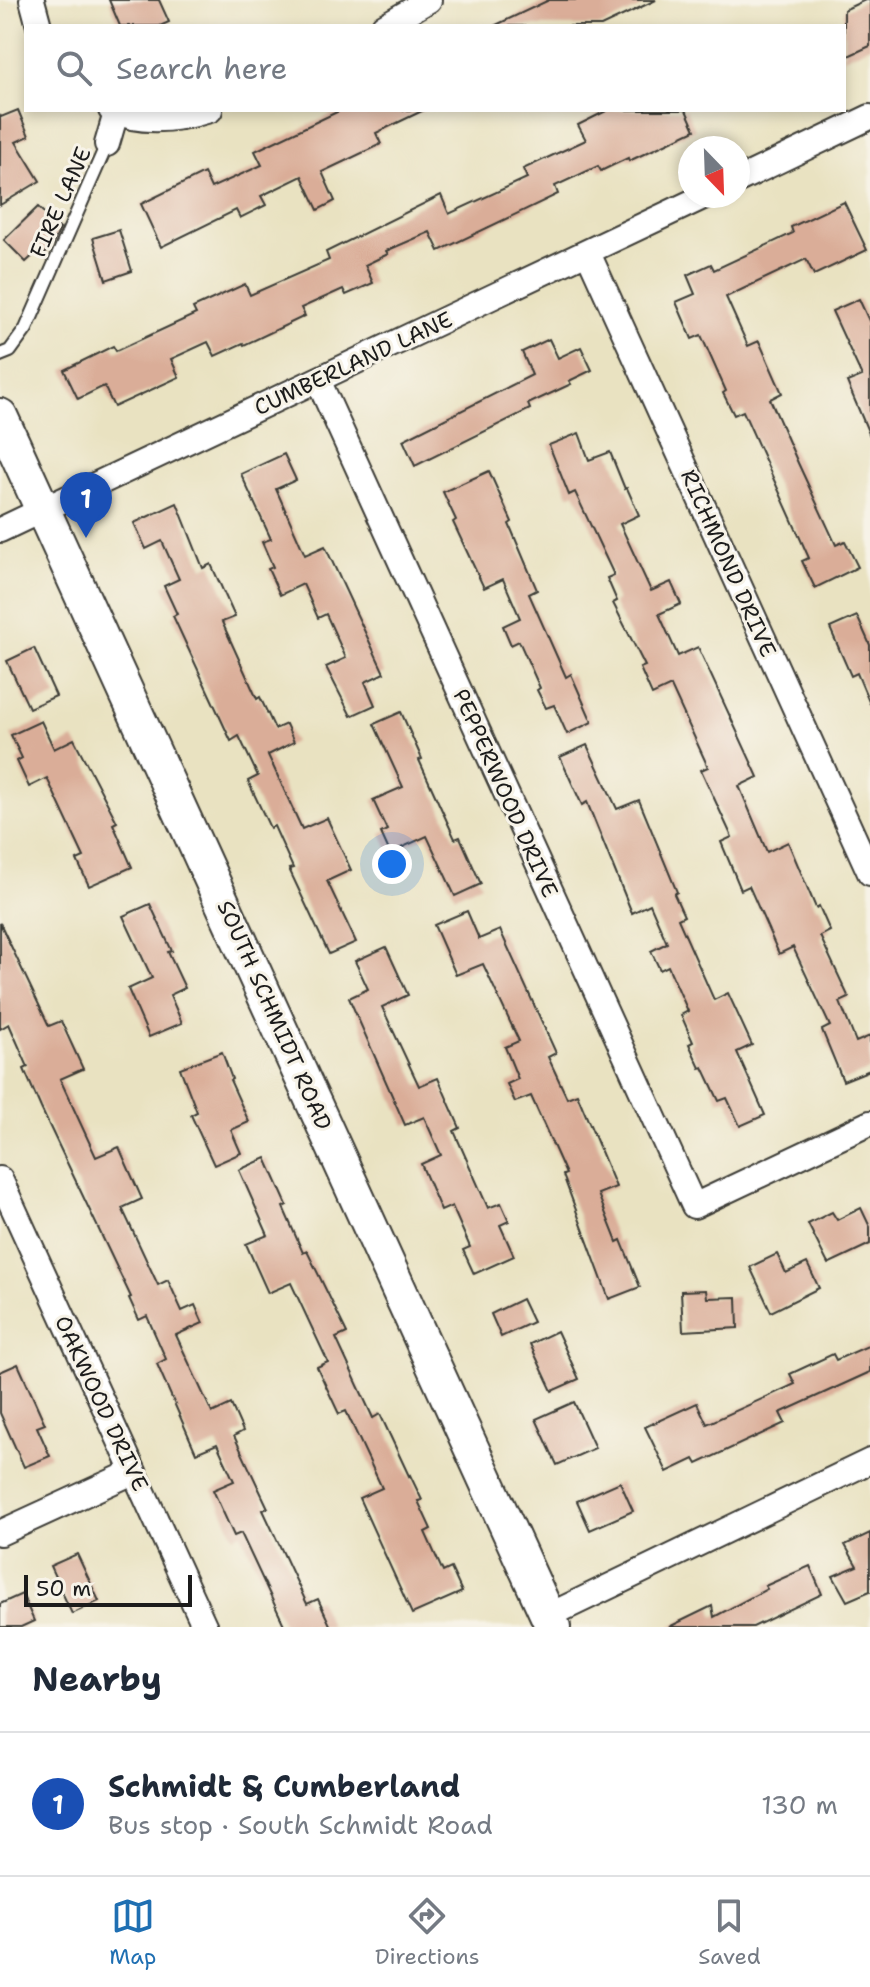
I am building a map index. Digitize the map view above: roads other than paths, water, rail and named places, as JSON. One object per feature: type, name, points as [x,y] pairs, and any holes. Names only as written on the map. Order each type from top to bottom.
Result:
[{"type":"street","points":[[32,0],[38,24]]},
{"type":"street","points":[[392,15],[429,0]]},
{"type":"street","points":[[107,144],[114,112]]},
{"type":"street","points":[[118,112],[152,121],[185,118],[204,112]]},
{"type":"street","points":[[750,175],[868,124]]},
{"type":"street","name":"CUMBERLAND LANE","points":[[0,530],[680,208]]},
{"type":"street","name":"RICHMOND DRIVE","points":[[588,253],[870,873]]},
{"type":"street","name":"PEPPERWOOD DRIVE","points":[[318,380],[694,1206],[870,1123]]},
{"type":"street","name":"SOUTH SCHMIDT ROAD","points":[[0,416],[541,1623]]},
{"type":"street","name":"OAKWOOD DRIVE","points":[[0,1179],[205,1627]]},
{"type":"street","points":[[541,1623],[870,1461]]},
{"type":"street","points":[[0,1533],[133,1472]]},
{"type":"lane","name":"FIRE LANE","points":[[0,355],[10,351],[26,329],[107,144]]},
{"type":"place","name":"Schmidt & Cumberland","points":[[86,538]]}]
